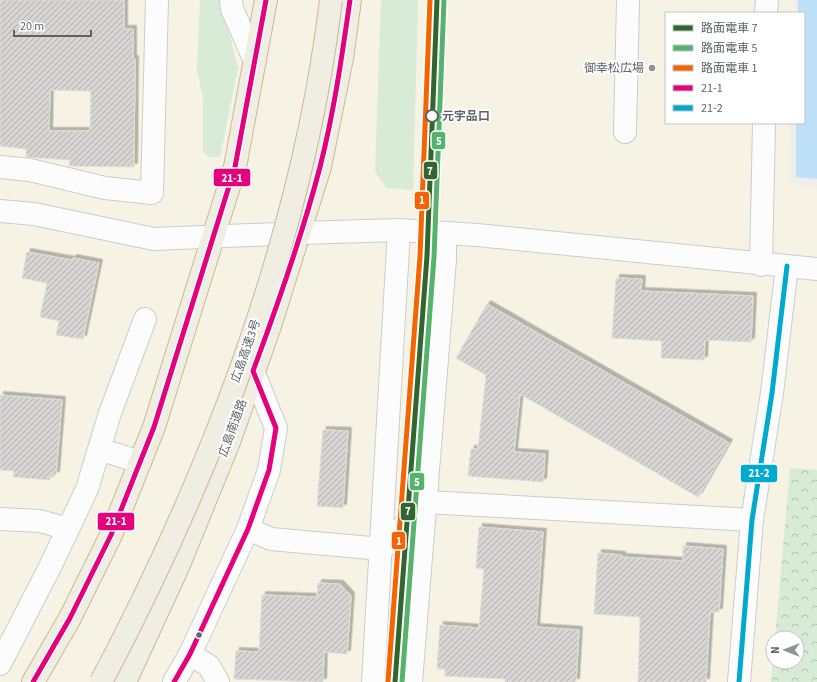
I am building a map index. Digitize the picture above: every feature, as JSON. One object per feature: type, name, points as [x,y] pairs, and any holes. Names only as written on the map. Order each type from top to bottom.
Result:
[{"type":"highway","points":[[33,682],[70,618],[112,535],[156,420],[235,167],[266,0]]},
{"type":"highway","name":"広島高速3号","points":[[101,682],[135,617],[196,485],[250,344],[294,199],[324,57],[331,0]]},
{"type":"highway","name":"広島南道路","points":[[125,682],[178,567],[229,442],[300,233],[320,167],[342,58],[350,0]]},
{"type":"street","points":[[0,167],[30,170],[105,188],[152,193],[157,0]]},
{"type":"street","points":[[231,0],[232,9],[255,61]]},
{"type":"street","points":[[624,132],[628,0]]},
{"type":"street","points":[[766,12],[767,0]]},
{"type":"street","points":[[761,265],[764,124]]},
{"type":"street","points":[[0,211],[34,214],[154,239],[399,230],[761,265],[817,269]]},
{"type":"street","points":[[373,682],[382,549],[399,230]]},
{"type":"street","points":[[411,682],[426,502],[445,234]]},
{"type":"street","points":[[739,682],[752,520],[772,393],[787,266]]},
{"type":"street","points":[[0,664],[50,567],[87,489],[110,413],[145,319]]},
{"type":"street","points":[[174,682],[190,654],[248,529],[269,470],[276,428],[253,371]]},
{"type":"street","points":[[99,449],[140,462]]},
{"type":"street","points":[[382,549],[426,502]]},
{"type":"street","points":[[426,502],[752,520]]},
{"type":"street","points":[[0,519],[40,521],[68,529]]},
{"type":"street","points":[[248,529],[271,539],[382,549]]},
{"type":"street","points":[[190,654],[209,666],[218,682]]},
{"type":"shaded area","points":[[0,0],[795,0],[795,12],[665,12],[665,124],[790,124],[788,182],[817,190],[817,682],[0,682]]},
{"type":"green space","points":[[200,0],[221,0],[238,68],[220,157],[209,157],[203,152],[203,97],[197,71]]},
{"type":"green space","points":[[381,0],[418,0],[413,190],[387,188],[375,172]]},
{"type":"green space","points":[[790,468],[817,470],[817,682],[771,682],[772,670],[805,670],[805,630],[776,630]]},
{"type":"water","points":[[798,0],[817,0],[817,179],[796,177],[796,124],[805,124],[805,12],[798,12]]},
{"type":"building","points":[[0,0],[124,0],[124,29],[133,29],[133,59],[135,59],[134,167],[69,166],[70,160],[26,157],[26,149],[0,146]],"holes":[[[50,90],[91,91],[90,131],[49,131]]]},
{"type":"building","points":[[27,252],[99,263],[83,339],[56,335],[59,321],[40,317],[47,283],[22,278]]},
{"type":"building","points":[[616,278],[642,279],[641,291],[753,296],[751,342],[705,340],[704,360],[661,358],[662,341],[612,338]]},
{"type":"building","points":[[487,304],[729,443],[698,497],[520,394],[514,452],[545,454],[543,482],[468,476],[471,449],[478,449],[486,375],[456,358]]},
{"type":"building","points":[[0,395],[62,400],[56,475],[50,475],[50,480],[13,477],[14,471],[0,470]]},
{"type":"building","points":[[323,430],[348,431],[343,508],[317,506]]},
{"type":"building","points":[[479,527],[543,532],[536,627],[579,630],[576,682],[505,682],[505,679],[445,676],[445,669],[437,669],[440,625],[479,628],[484,569],[476,568]]},
{"type":"building","points":[[683,546],[723,549],[719,612],[710,612],[706,682],[638,682],[640,617],[594,614],[598,553],[622,555],[622,557],[683,561]]},
{"type":"building","points":[[318,583],[340,584],[351,596],[347,654],[324,652],[323,682],[234,679],[236,651],[259,652],[262,595],[317,597]]},
{"type":"tram line","name":"1","points":[[388,681],[420,256],[430,0]]},
{"type":"tram line","name":"7","points":[[395,682],[427,256],[437,0]]},
{"type":"tram line","name":"5","points":[[402,682],[434,257],[444,0]]},
{"type":"transit line","name":"21-1","points":[[33,682],[70,618],[111,535],[154,427],[235,167],[266,0]]},
{"type":"transit line","name":"21-1","points":[[174,682],[190,654],[248,529],[269,470],[276,428],[253,371],[289,270],[320,167],[334,105],[350,0]]},
{"type":"transit line","name":"21-2","points":[[739,682],[752,520],[772,393],[787,266]]},
{"type":"place","name":"御幸松広場","points":[[652,68]]},
{"type":"place","name":"元宇品口","points":[[432,116]]}]
